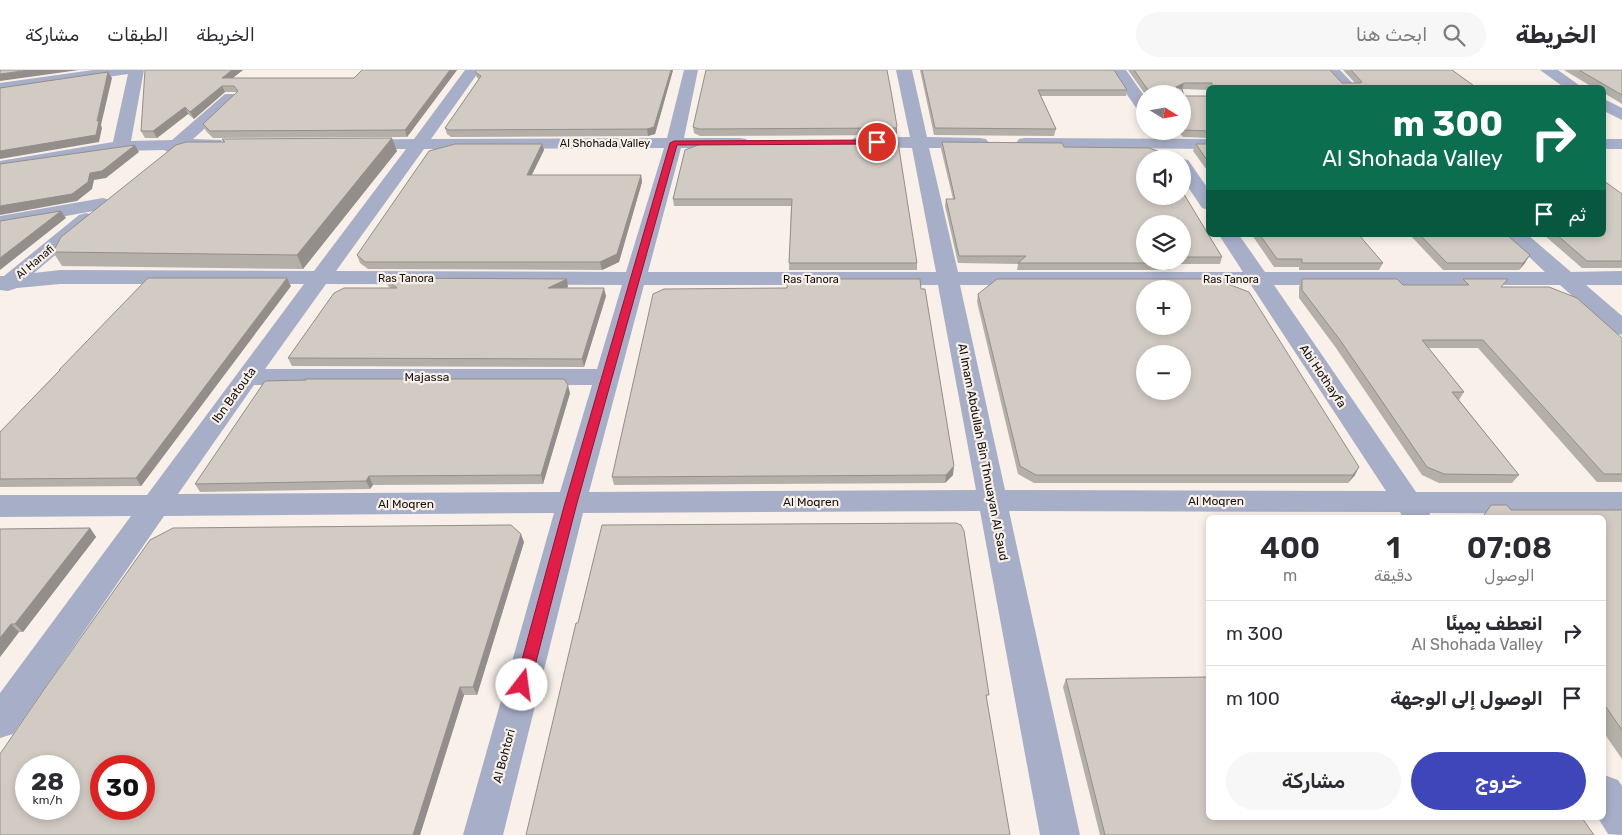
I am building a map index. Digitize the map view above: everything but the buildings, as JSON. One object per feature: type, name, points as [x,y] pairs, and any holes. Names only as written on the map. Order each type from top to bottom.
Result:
[{"type":"street","points":[[0,88],[125,70]]},
{"type":"street","points":[[121,146],[136,70]]},
{"type":"street","name":"Ibn Batouta","points":[[0,722],[247,377],[322,278],[473,70]]},
{"type":"street","name":"Al Bohtori","points":[[483,835],[571,503],[674,143],[691,70]]},
{"type":"street","name":"Al Imam Abdullah Bin Thnuayan Al Saud","points":[[904,70],[948,278],[1060,835]]},
{"type":"street","points":[[1118,70],[1136,92]]},
{"type":"street","points":[[1331,70],[1347,85]]},
{"type":"street","points":[[1548,70],[1571,85]]},
{"type":"street","points":[[153,164],[231,97]]},
{"type":"street","points":[[1606,105],[1622,115]]},
{"type":"street","points":[[847,142],[1206,144]]},
{"type":"street","name":"Al Shohada Valley","points":[[339,144],[760,143]]},
{"type":"street","points":[[0,166],[121,146],[230,144]]},
{"type":"street","points":[[1606,144],[1622,144]]},
{"type":"street","points":[[1191,177],[1206,200]]},
{"type":"street","name":"Al Hanafi","points":[[0,222],[111,199],[4,285]]},
{"type":"street","name":"Abi Hothayfa","points":[[1230,237],[1413,510]]},
{"type":"street","points":[[1518,237],[1622,328]]},
{"type":"street","name":"Ras Tanora","points":[[4,285],[60,277],[635,279],[1622,278]]},
{"type":"street","name":"Majassa","points":[[247,377],[606,377]]},
{"type":"street","name":"Al Moqren","points":[[0,506],[993,500],[1413,510],[1619,506]]},
{"type":"street","points":[[1606,796],[1622,820]]},
{"type":"route","points":[[522,685],[606,377],[674,143],[877,142]]}]
